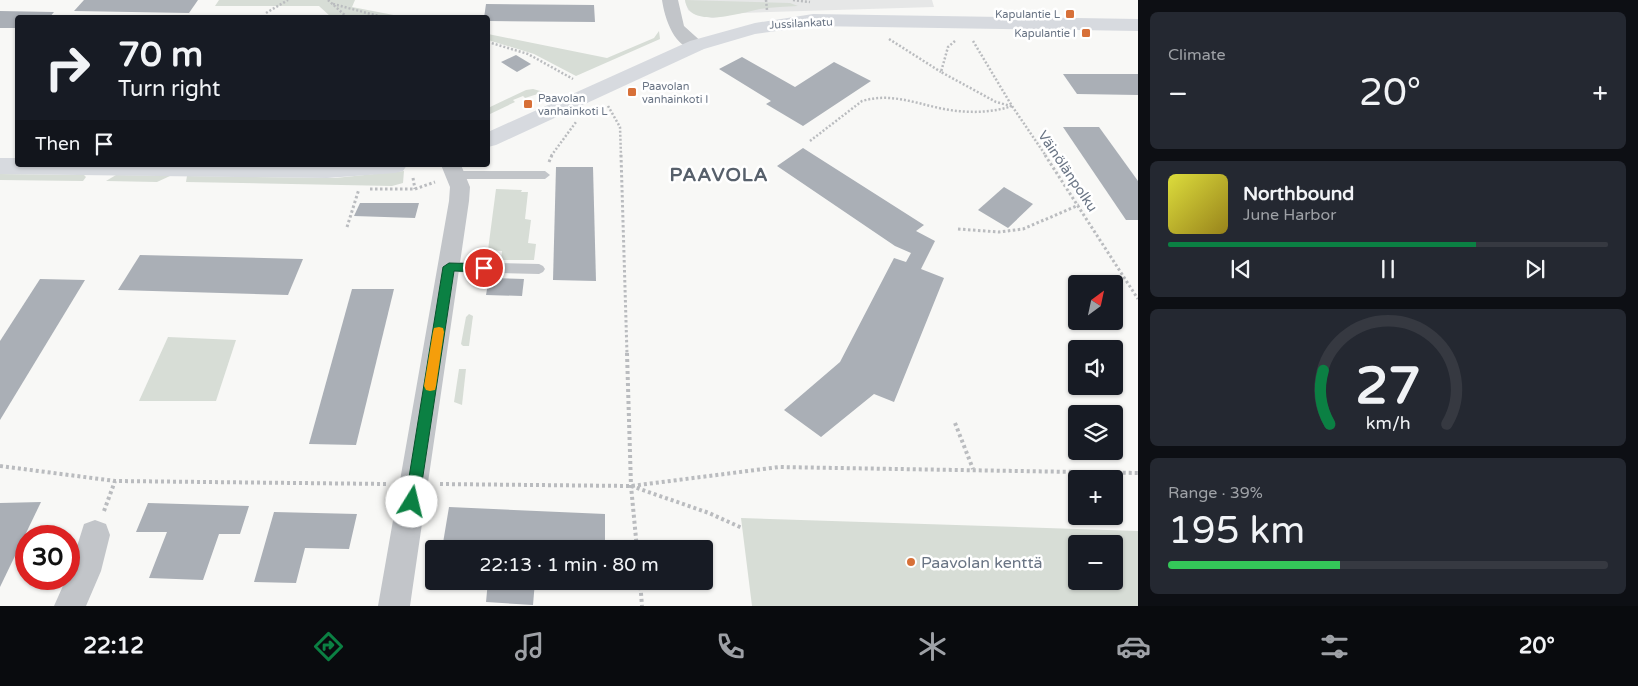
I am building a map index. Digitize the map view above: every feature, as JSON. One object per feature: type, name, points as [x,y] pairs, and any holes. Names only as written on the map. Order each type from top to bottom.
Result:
[{"type":"main road","name":"Jussilankatu","points":[[490,139],[698,45],[733,32],[765,25],[813,20],[1138,25]]},
{"type":"main road","points":[[0,166],[15,166]]},
{"type":"main road","points":[[82,167],[327,170],[368,167]]},
{"type":"street","points":[[670,0],[673,23],[681,34],[698,45]]},
{"type":"street","points":[[394,606],[459,200],[460,187],[453,170]]},
{"type":"street","points":[[70,606],[85,571],[95,535]]},
{"type":"lane","points":[[453,170],[546,175]]},
{"type":"lane","points":[[449,267],[540,269]]},
{"type":"path","points":[[266,14],[288,0]]},
{"type":"path","points":[[328,0],[345,15]]},
{"type":"path","points":[[766,0],[766,5]]},
{"type":"path","points":[[333,4],[375,15]]},
{"type":"path","points":[[887,38],[941,72],[996,102],[1012,106]]},
{"type":"path","points":[[941,72],[948,47],[958,38]]},
{"type":"path","points":[[490,43],[528,54],[576,81]]},
{"type":"path","name":"Väinölänpolku","points":[[981,54],[1012,106],[1079,205],[1138,298]]},
{"type":"path","points":[[810,141],[862,101],[870,98],[900,98],[960,111],[998,112],[1012,106]]},
{"type":"path","points":[[606,104],[620,127],[631,486],[636,540]]},
{"type":"path","points":[[546,175],[553,152],[579,117],[570,121]]},
{"type":"path","points":[[347,226],[359,189]]},
{"type":"path","points":[[958,229],[999,232],[1023,229],[1079,205]]},
{"type":"path","points":[[955,423],[973,468]]},
{"type":"path","points":[[0,466],[115,481],[631,486],[779,467],[973,468],[1138,473]]},
{"type":"path","points":[[95,535],[115,481]]},
{"type":"path","points":[[631,486],[709,513],[742,528]]},
{"type":"path","points":[[641,590],[642,606]]},
{"type":"shaded area","points":[[219,0],[355,0],[352,7],[394,15],[329,15],[319,6],[215,6]]},
{"type":"shaded area","points":[[685,0],[932,0],[934,7],[741,13],[713,18],[694,14],[688,10]]},
{"type":"shaded area","points":[[685,0],[790,3],[798,6],[765,8],[729,16],[705,17],[696,15],[689,9]]},
{"type":"shaded area","points":[[659,31],[660,39],[576,76],[534,54],[490,41],[490,34],[607,58],[654,38]]},
{"type":"shaded area","points":[[533,89],[544,92],[513,100],[515,102],[490,114],[490,107],[526,90]]},
{"type":"shaded area","points":[[404,171],[403,183],[392,186],[186,182],[187,176],[335,178]]},
{"type":"shaded area","points":[[0,174],[84,175],[86,177],[83,181],[0,180]]},
{"type":"shaded area","points":[[116,175],[170,176],[157,182],[106,181]]},
{"type":"shaded area","points":[[496,189],[528,192],[525,219],[531,220],[528,243],[536,244],[534,260],[501,260],[502,251],[488,250]]},
{"type":"shaded area","points":[[469,314],[473,316],[469,346],[463,346],[461,344],[466,317]]},
{"type":"shaded area","points":[[168,337],[236,340],[216,401],[139,401]]},
{"type":"shaded area","points":[[459,369],[466,369],[462,405],[454,402]]},
{"type":"shaded area","name":"Paavolan kenttä","points":[[741,518],[1138,531],[1138,606],[752,606]]},
{"type":"building","points":[[84,0],[198,0],[189,13],[74,11]]},
{"type":"building","points":[[486,4],[594,5],[595,22],[490,21],[490,15],[484,15]]},
{"type":"building","points":[[0,11],[54,12],[52,15],[15,15],[15,28],[0,28]]},
{"type":"building","points":[[516,55],[531,64],[517,72],[501,62]]},
{"type":"building","points":[[742,57],[795,87],[834,62],[871,81],[803,126],[766,104],[771,101],[719,69]]},
{"type":"building","points":[[1063,74],[1138,74],[1138,95],[1077,94]]},
{"type":"building","points":[[1063,127],[1099,127],[1138,181],[1138,220],[1126,220]]},
{"type":"building","points":[[803,148],[924,225],[916,231],[935,241],[921,269],[944,278],[894,402],[874,394],[821,437],[784,410],[840,362],[894,258],[906,262],[911,253],[895,246],[777,166]]},
{"type":"building","points":[[556,167],[593,167],[596,281],[553,280]]},
{"type":"building","points":[[1004,187],[1033,204],[1008,228],[978,210]]},
{"type":"building","points":[[360,203],[419,203],[415,218],[354,216]]},
{"type":"building","points":[[140,255],[303,259],[288,295],[118,290]]},
{"type":"building","points":[[489,278],[524,279],[522,296],[486,295]]},
{"type":"building","points":[[40,279],[85,280],[0,420],[0,341]]},
{"type":"building","points":[[352,289],[394,289],[356,445],[309,444]]},
{"type":"building","points":[[41,502],[30,525],[15,525],[15,556],[0,587],[0,503]]},
{"type":"building","points":[[148,503],[249,506],[240,534],[219,534],[203,580],[149,578],[167,532],[136,532]]},
{"type":"building","points":[[449,507],[605,514],[605,540],[444,540]]},
{"type":"building","points":[[274,512],[357,514],[349,549],[305,548],[296,583],[254,582]]},
{"type":"building","points":[[487,590],[534,590],[533,605],[486,602]]},
{"type":"slow traffic","points":[[430,386],[439,332]]},
{"type":"place","name":"Kapulantie L","points":[[1070,14]]},
{"type":"place","name":"Kapulantie I","points":[[1086,33]]},
{"type":"place","name":"Paavolan vanhainkoti I","points":[[632,92]]},
{"type":"place","name":"Paavolan vanhainkoti L","points":[[528,104]]},
{"type":"place","name":"Paavolan kenttä","points":[[911,562]]},
{"type":"district","name":"PAAVOLA","points":[[719,174]]},
{"type":"route","points":[[412,502],[449,267],[484,268]]}]
